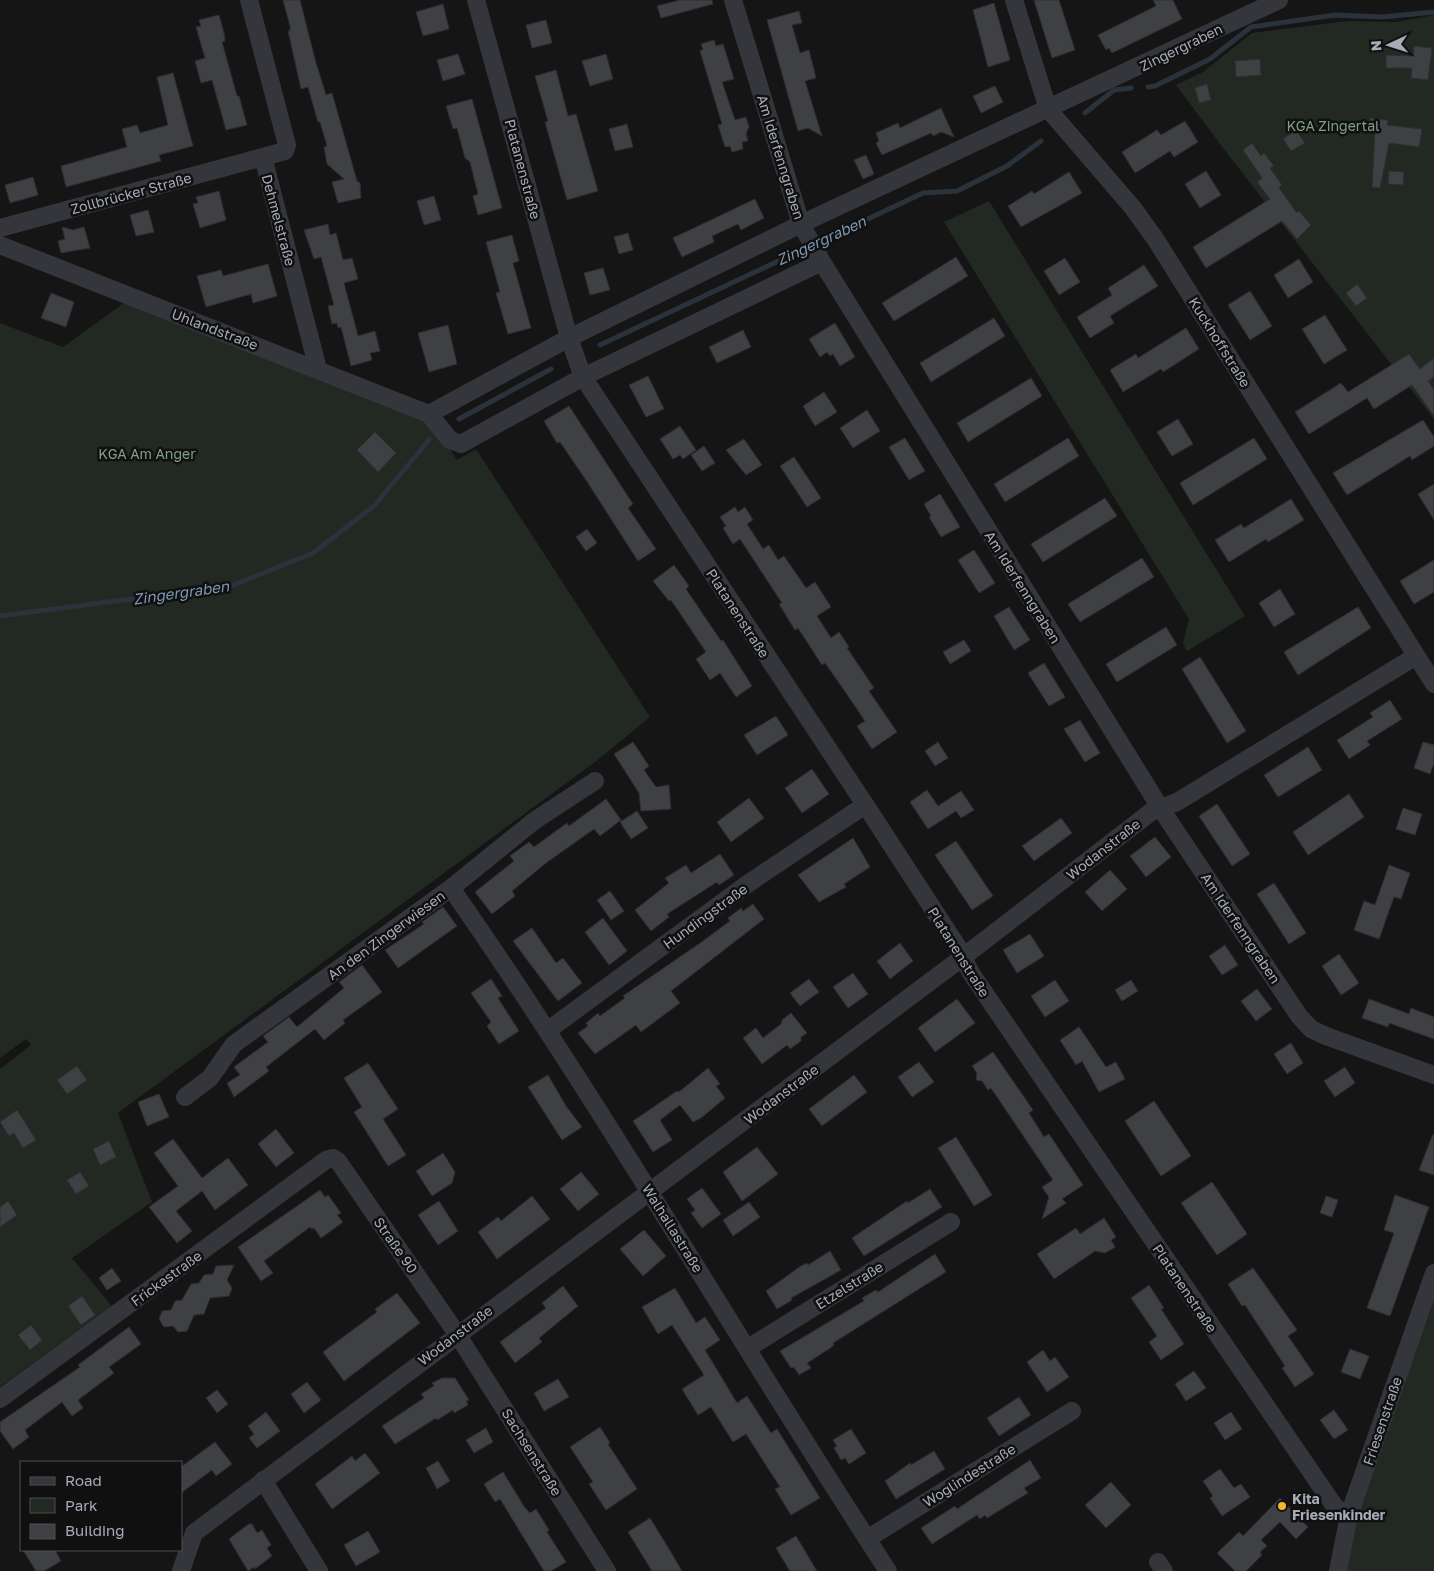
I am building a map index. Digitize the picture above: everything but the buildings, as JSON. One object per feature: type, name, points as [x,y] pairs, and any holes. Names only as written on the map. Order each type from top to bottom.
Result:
[{"type":"street","name":"Dehmelstraße","points":[[249,0],[287,145],[285,151],[263,157],[318,369]]},
{"type":"street","name":"Platanenstraße","points":[[476,0],[569,338]]},
{"type":"street","name":"Am Iderfenngraben","points":[[733,0],[812,244],[1161,809],[1299,1016],[1311,1029],[1434,1075]]},
{"type":"street","name":"Kuckhoffstraße","points":[[1014,0],[1048,110],[1133,208],[1156,240],[1434,684]]},
{"type":"street","name":"Zingergraben","points":[[812,244],[569,338],[432,416],[450,440],[461,444],[583,377],[1048,110],[1279,0]]},
{"type":"street","name":"Zollbrücker Straße","points":[[0,228],[263,157]]},
{"type":"street","name":"Uhlandstraße","points":[[0,246],[318,369],[432,416]]},
{"type":"street","points":[[569,338],[583,377]]},
{"type":"street","name":"Platanenstraße","points":[[583,377],[963,958],[1335,1507],[1348,1515]]},
{"type":"street","name":"Wodanstraße","points":[[181,1571],[194,1533],[457,1334],[963,958],[1150,812],[1177,802],[1416,656]]},
{"type":"street","name":"An den Zingerwiesen","points":[[185,1097],[210,1078],[234,1044],[451,888],[534,821],[595,781]]},
{"type":"street","name":"Hundingstraße","points":[[547,1031],[746,885],[865,806]]},
{"type":"street","name":"Walhallastraße","points":[[451,888],[547,1031],[888,1571]]},
{"type":"street","name":"Straße 90","points":[[333,1158],[338,1161],[457,1334]]},
{"type":"street","name":"Frickastraße","points":[[0,1399],[326,1160],[333,1158]]},
{"type":"street","name":"Etzelstraße","points":[[748,1348],[951,1222]]},
{"type":"street","name":"Friesenstraße","points":[[1338,1571],[1348,1515],[1434,1273]]},
{"type":"street","name":"Sachsenstraße","points":[[457,1334],[607,1571]]},
{"type":"street","name":"Woglindestraße","points":[[867,1539],[1072,1411]]},
{"type":"street","points":[[263,1480],[319,1571]]},
{"type":"green space","name":"KGA Zingertal","points":[[1434,15],[1434,419],[1176,85],[1203,72],[1252,33],[1348,21],[1397,22]]},
{"type":"green space","points":[[989,201],[1245,616],[1187,651],[1183,644],[1189,619],[944,222]]},
{"type":"green space","name":"KGA Am Anger","points":[[128,300],[433,424],[457,460],[476,449],[650,717],[599,759],[118,1113],[152,1202],[72,1258],[112,1306],[0,1387],[0,1069],[31,1045],[26,1039],[0,1058],[0,323],[63,347]]},
{"type":"green space","points":[[1434,1301],[1434,1571],[1345,1571],[1352,1529]]},
{"type":"waterway","name":"Zingergraben","points":[[1148,87],[1155,86],[1210,59],[1251,27],[1335,15],[1382,17],[1434,12]]},
{"type":"waterway","name":"Zingergraben","points":[[1085,113],[1114,90],[1131,88]]},
{"type":"waterway","name":"Zingergraben","points":[[600,345],[923,193],[957,191],[1007,166],[1041,141]]},
{"type":"waterway","name":"Zingergraben","points":[[459,419],[551,369]]},
{"type":"waterway","name":"Zingergraben","points":[[0,616],[231,586],[313,553],[374,506],[429,440]]},
{"type":"place","name":"Kita Friesenkinder","points":[[1282,1506]]}]
